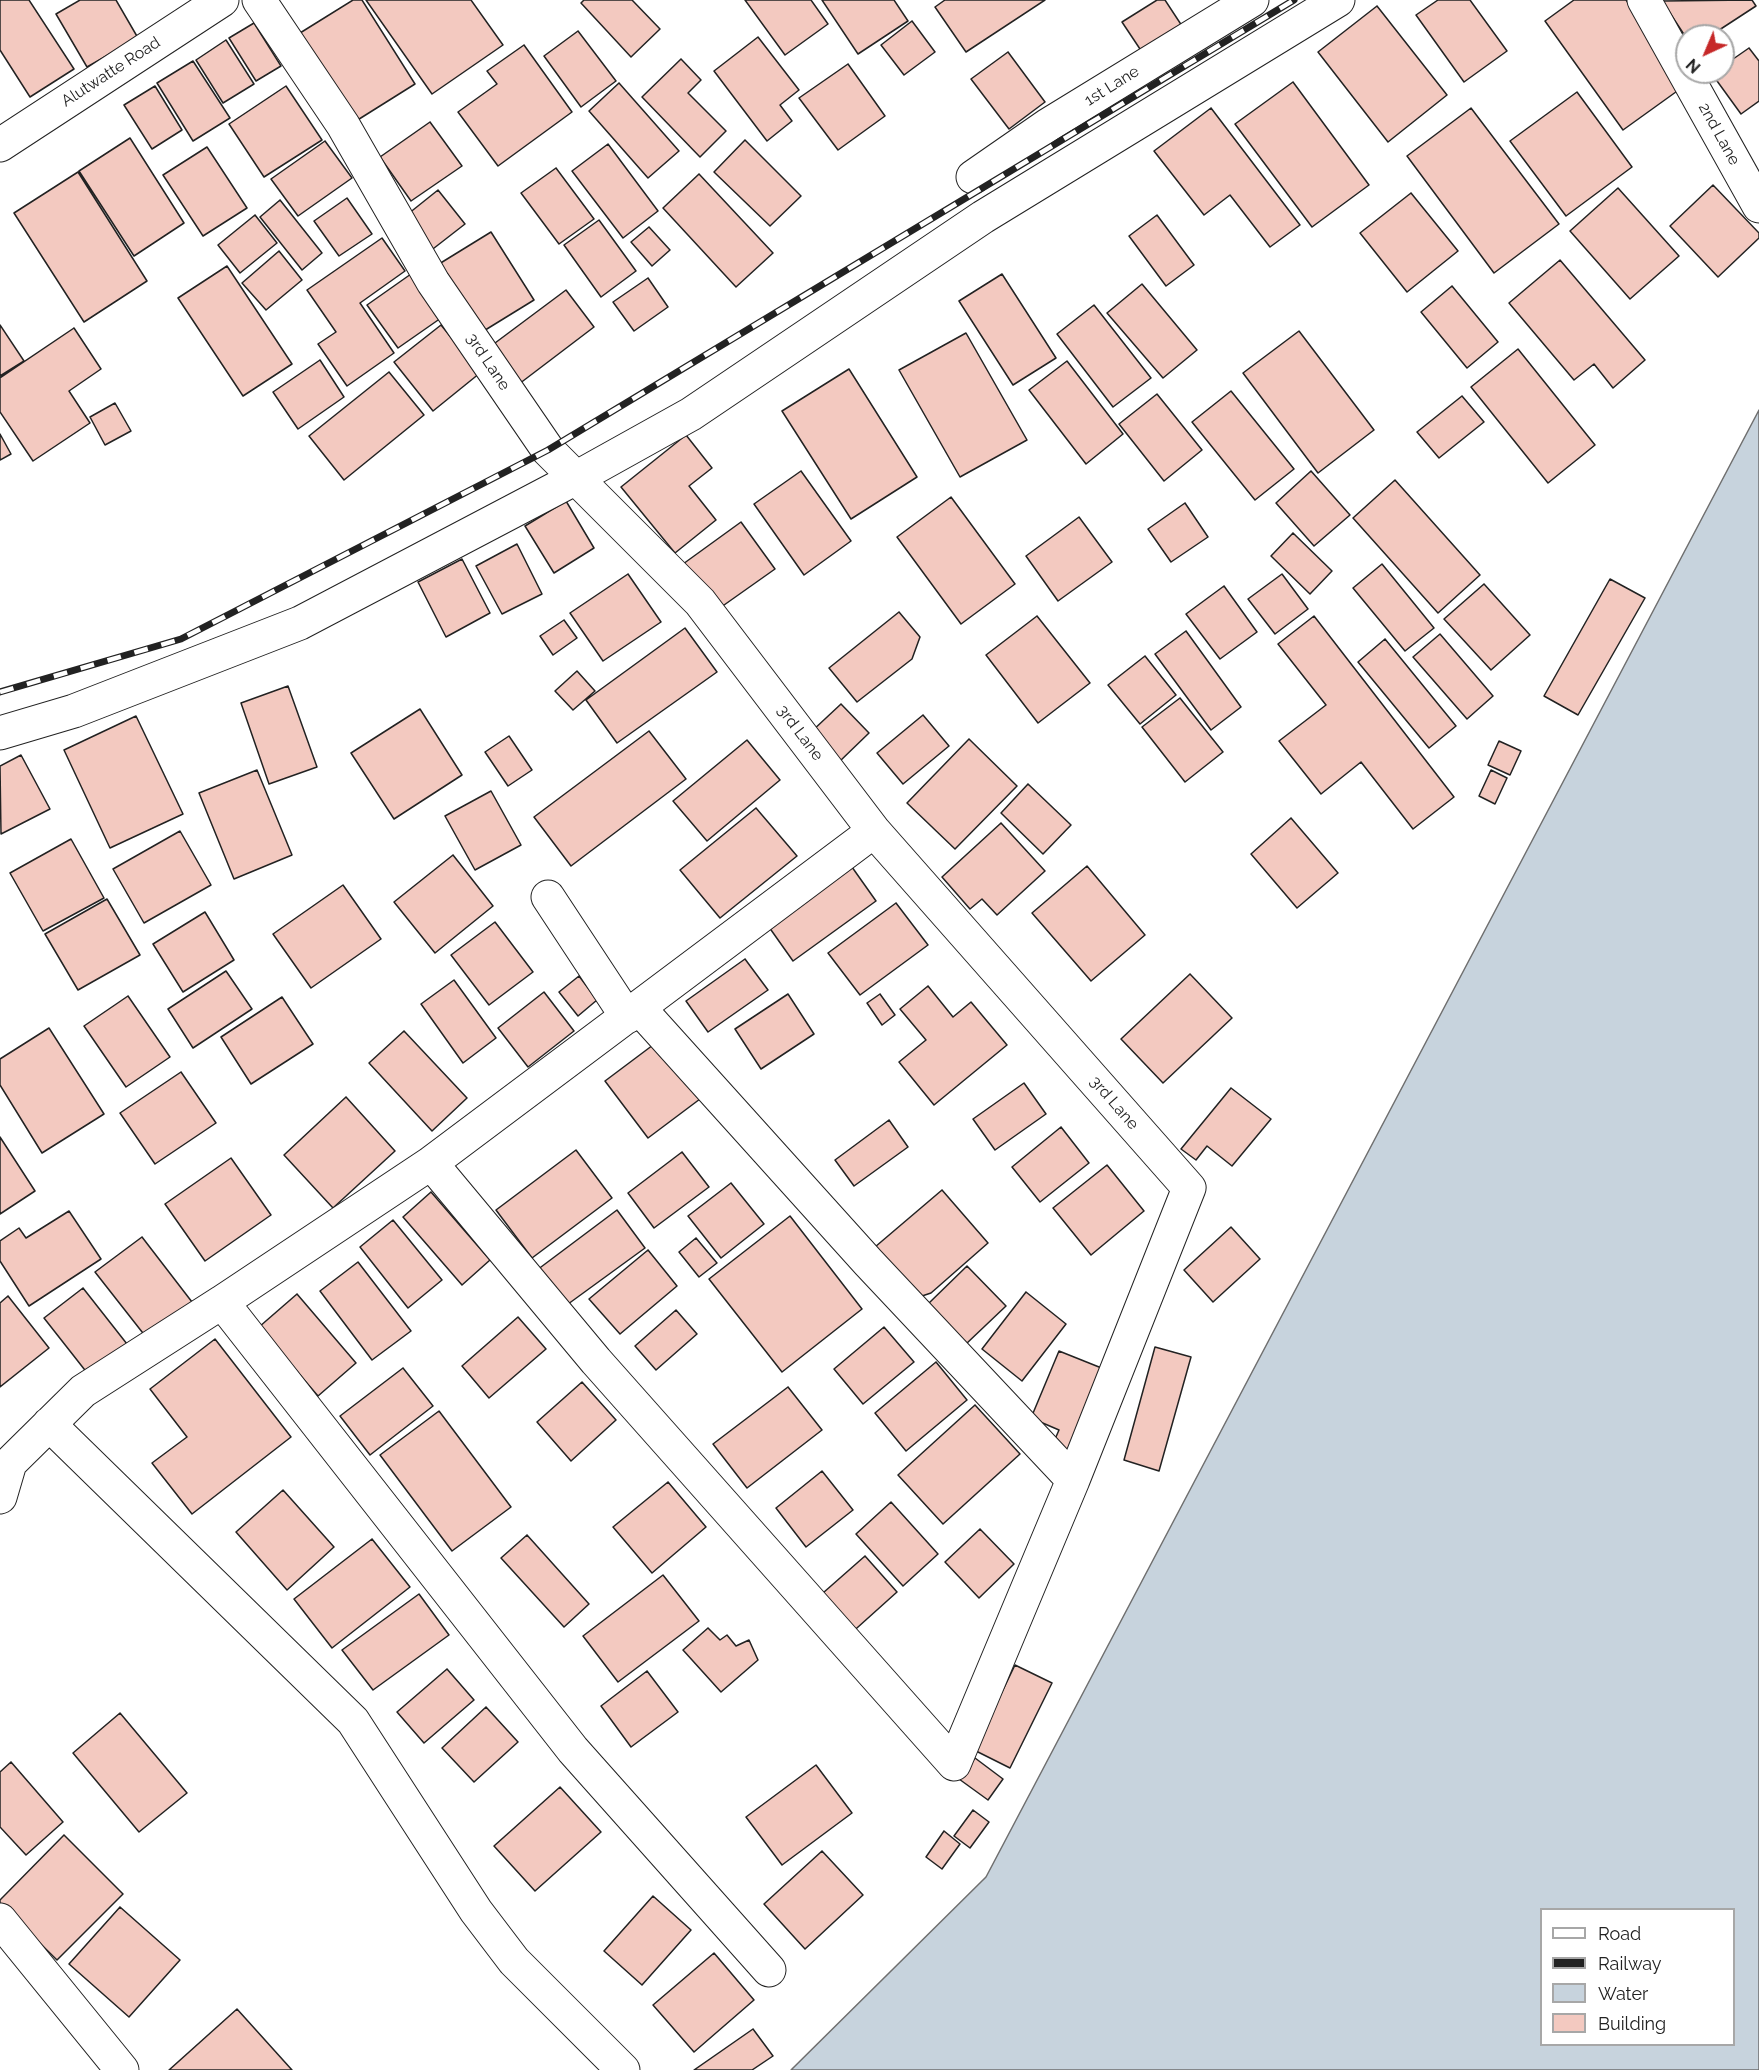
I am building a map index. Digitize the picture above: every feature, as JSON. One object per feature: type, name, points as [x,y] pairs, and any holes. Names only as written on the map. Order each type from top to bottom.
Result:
[{"type":"street","name":"Alutwatte Road","points":[[0,145],[222,0]]},
{"type":"street","name":"3rd Lane","points":[[260,0],[343,125],[433,282],[548,450],[700,602],[874,831],[1189,1188],[1073,1480]]},
{"type":"street","name":"1st Lane","points":[[973,177],[1048,125],[1252,0]]},
{"type":"street","points":[[0,733],[74,711],[300,622],[576,478],[691,414],[983,217],[1338,0]]},
{"type":"street","name":"2nd Lane","points":[[1644,0],[1759,206]]},
{"type":"street","points":[[0,1497],[5,1455],[49,1424],[83,1391],[431,1163],[874,831]]},
{"type":"street","points":[[431,1163],[596,1361],[954,1764],[1073,1480],[633,1012],[548,897]]},
{"type":"street","points":[[222,1302],[573,1750],[769,1970]]},
{"type":"street","points":[[49,1424],[353,1721],[476,1911],[514,1961],[623,2070]]},
{"type":"street","points":[[0,1920],[122,2070]]},
{"type":"water","points":[[1759,410],[1759,2070],[791,2070],[986,1877]]},
{"type":"building","points":[[0,0],[29,0],[74,69],[30,97],[0,50]]},
{"type":"building","points":[[80,0],[116,0],[138,38],[87,67],[56,14]]},
{"type":"building","points":[[353,0],[362,0],[415,84],[356,121],[300,33]]},
{"type":"building","points":[[366,0],[471,0],[503,45],[432,94]]},
{"type":"building","points":[[584,0],[632,0],[660,29],[631,57],[581,3]]},
{"type":"building","points":[[745,0],[811,0],[828,24],[785,55]]},
{"type":"building","points":[[822,0],[894,0],[908,21],[858,54]]},
{"type":"building","points":[[945,0],[1045,0],[966,52],[935,7]]},
{"type":"building","points":[[1157,0],[1165,0],[1184,29],[1144,55],[1122,22]]},
{"type":"building","points":[[1438,0],[1470,0],[1507,51],[1464,82],[1416,15]]},
{"type":"building","points":[[1574,0],[1626,0],[1675,67],[1675,84],[1687,84],[1623,130],[1545,21]]},
{"type":"building","points":[[1752,0],[1756,6],[1728,24],[1677,24],[1662,1]]},
{"type":"building","points":[[1377,6],[1447,95],[1388,142],[1318,52]]},
{"type":"building","points":[[912,21],[935,52],[904,75],[881,45]]},
{"type":"building","points":[[254,23],[281,66],[256,81],[229,38]]},
{"type":"building","points":[[578,31],[616,81],[581,107],[544,56]]},
{"type":"building","points":[[758,37],[799,90],[780,105],[792,121],[767,141],[714,71]]},
{"type":"building","points":[[226,40],[254,84],[223,103],[196,60]]},
{"type":"building","points":[[524,45],[572,112],[498,166],[458,112],[497,84],[487,71]]},
{"type":"building","points":[[1749,48],[1759,61],[1759,101],[1741,114],[1719,84],[1735,84],[1735,58]]},
{"type":"building","points":[[1008,52],[1045,102],[1009,129],[971,79]]},
{"type":"building","points":[[681,59],[701,80],[688,93],[726,131],[700,157],[642,97]]},
{"type":"building","points":[[193,61],[230,118],[193,141],[157,83]]},
{"type":"building","points":[[848,64],[885,116],[838,150],[799,98]]},
{"type":"building","points":[[1293,82],[1369,185],[1312,227],[1235,124]]},
{"type":"building","points":[[619,83],[679,151],[648,178],[589,111]]},
{"type":"building","points":[[155,86],[182,130],[152,149],[124,105]]},
{"type":"building","points":[[286,86],[322,140],[264,177],[229,124]]},
{"type":"building","points":[[1577,92],[1632,167],[1566,216],[1510,141]]},
{"type":"building","points":[[1211,108],[1300,225],[1270,247],[1230,195],[1204,215],[1154,151]]},
{"type":"building","points":[[1471,108],[1559,224],[1494,273],[1407,156]]},
{"type":"building","points":[[430,122],[462,166],[411,201],[380,157]]},
{"type":"building","points":[[130,138],[184,223],[134,256],[79,171]]},
{"type":"building","points":[[745,140],[801,196],[770,226],[714,172]]},
{"type":"building","points":[[325,141],[352,178],[298,216],[271,179]]},
{"type":"building","points":[[608,144],[658,211],[623,238],[572,171]]},
{"type":"building","points":[[207,147],[247,208],[203,236],[163,175]]},
{"type":"building","points":[[556,168],[594,219],[559,244],[521,193]]},
{"type":"building","points":[[78,172],[147,281],[84,322],[14,213]]},
{"type":"building","points":[[699,174],[773,253],[736,287],[663,208]]},
{"type":"building","points":[[1713,185],[1759,233],[1759,238],[1718,277],[1670,226]]},
{"type":"building","points":[[1618,188],[1679,256],[1630,299],[1570,231]]},
{"type":"building","points":[[438,190],[465,224],[429,252],[403,218]]},
{"type":"building","points":[[1411,193],[1458,251],[1407,292],[1360,233]]},
{"type":"building","points":[[347,198],[372,234],[339,256],[314,221]]},
{"type":"building","points":[[280,200],[322,253],[302,270],[260,217]]},
{"type":"building","points":[[255,215],[277,243],[240,273],[218,245]]},
{"type":"building","points":[[1157,215],[1194,265],[1166,286],[1129,236]]},
{"type":"building","points":[[599,220],[636,271],[601,297],[564,245]]},
{"type":"building","points":[[649,227],[670,250],[652,266],[631,242]]},
{"type":"building","points":[[491,232],[534,300],[482,332],[439,264]]},
{"type":"building","points":[[382,238],[405,271],[360,303],[394,353],[347,386],[318,344],[336,332],[307,290]]},
{"type":"building","points":[[279,251],[302,280],[266,310],[242,283]]},
{"type":"building","points":[[1560,260],[1645,360],[1613,388],[1594,364],[1574,380],[1509,303]]},
{"type":"building","points":[[227,266],[292,364],[243,396],[178,298]]},
{"type":"building","points":[[411,274],[441,318],[398,348],[367,305]]},
{"type":"building","points":[[1002,274],[1056,358],[1013,385],[959,301]]},
{"type":"building","points":[[648,278],[668,307],[634,331],[613,302]]},
{"type":"building","points":[[1142,284],[1197,350],[1163,378],[1107,313]]},
{"type":"building","points":[[1452,286],[1498,342],[1467,368],[1421,312]]},
{"type":"building","points":[[566,290],[594,327],[519,384],[491,346]]},
{"type":"building","points":[[1094,305],[1151,378],[1113,407],[1057,334]]},
{"type":"building","points":[[0,325],[24,361],[0,376]]},
{"type":"building","points":[[441,325],[480,373],[433,411],[394,362]]},
{"type":"building","points":[[74,328],[101,369],[69,391],[90,423],[33,461],[0,412],[0,378]]},
{"type":"building","points":[[1299,331],[1374,430],[1318,473],[1243,373]]},
{"type":"building","points":[[966,333],[1027,440],[960,477],[899,370]]},
{"type":"building","points":[[1518,349],[1595,445],[1548,483],[1471,387]]},
{"type":"building","points":[[320,360],[344,397],[298,429],[273,392]]},
{"type":"building","points":[[1067,361],[1123,434],[1086,464],[1029,390]]},
{"type":"building","points":[[849,369],[917,477],[851,519],[782,411]]},
{"type":"building","points":[[389,372],[424,415],[344,480],[309,436]]},
{"type":"building","points":[[1231,391],[1294,469],[1255,500],[1192,422]]},
{"type":"building","points":[[1157,394],[1202,450],[1164,481],[1119,424]]},
{"type":"building","points":[[1462,396],[1484,422],[1439,458],[1417,432]]},
{"type":"building","points":[[115,403],[131,431],[105,445],[90,417]]},
{"type":"building","points":[[0,434],[11,454],[0,460]]},
{"type":"building","points":[[686,435],[712,468],[689,486],[716,520],[675,553],[621,487]]},
{"type":"building","points":[[801,471],[851,541],[804,575],[754,504]]},
{"type":"building","points":[[1311,471],[1350,515],[1314,546],[1276,503]]},
{"type":"building","points":[[1395,480],[1480,575],[1438,613],[1353,518]]},
{"type":"building","points":[[951,497],[1015,584],[961,624],[897,537]]},
{"type":"building","points":[[566,501],[594,548],[554,573],[525,526]]},
{"type":"building","points":[[1185,503],[1208,537],[1171,562],[1148,529]]},
{"type":"building","points":[[1079,517],[1112,562],[1058,601],[1026,556]]},
{"type":"building","points":[[741,522],[775,569],[717,610],[683,564]]},
{"type":"building","points":[[1293,533],[1332,571],[1310,594],[1271,556]]},
{"type":"building","points":[[517,544],[542,594],[502,614],[476,566]]},
{"type":"building","points":[[462,559],[490,613],[446,637],[418,582]]},
{"type":"building","points":[[1382,564],[1434,628],[1405,651],[1353,588]]},
{"type":"building","points":[[628,574],[661,622],[603,661],[570,613]]},
{"type":"building","points":[[1282,574],[1308,609],[1275,634],[1248,599]]},
{"type":"building","points":[[1610,579],[1645,598],[1578,715],[1544,696]]},
{"type":"building","points":[[1484,584],[1530,635],[1491,670],[1444,619]]},
{"type":"building","points":[[1224,586],[1257,632],[1220,659],[1186,614]]},
{"type":"building","points":[[899,612],[920,637],[912,659],[857,702],[829,668]]},
{"type":"building","points":[[1037,616],[1090,683],[1038,723],[986,655]]},
{"type":"building","points":[[1314,616],[1454,797],[1413,829],[1361,762],[1321,794],[1279,741],[1326,705],[1278,644]]},
{"type":"building","points":[[564,620],[577,638],[553,655],[540,636]]},
{"type":"building","points":[[685,628],[717,672],[617,743],[586,700]]},
{"type":"building","points":[[1186,631],[1241,707],[1211,730],[1155,654]]},
{"type":"building","points":[[1440,634],[1493,696],[1467,719],[1413,657]]},
{"type":"building","points":[[1385,639],[1456,726],[1429,748],[1358,662]]},
{"type":"building","points":[[1145,656],[1176,695],[1140,724],[1108,685]]},
{"type":"building","points":[[577,671],[595,691],[573,710],[555,691]]},
{"type":"building","points":[[288,686],[317,767],[269,784],[241,703]]},
{"type":"building","points":[[1180,698],[1223,752],[1185,782],[1142,727]]},
{"type":"building","points":[[841,704],[869,733],[839,762],[811,732]]},
{"type":"building","points":[[420,709],[462,775],[394,819],[351,753]]},
{"type":"building","points":[[923,715],[949,746],[903,784],[877,753]]},
{"type":"building","points":[[136,716],[183,814],[110,848],[64,750]]},
{"type":"building","points":[[649,731],[686,779],[571,866],[534,817]]},
{"type":"building","points":[[509,736],[532,770],[508,786],[485,752]]},
{"type":"building","points":[[969,739],[1017,786],[955,849],[907,803]]},
{"type":"building","points":[[747,740],[780,780],[707,841],[673,801]]},
{"type":"building","points":[[1499,741],[1521,751],[1510,775],[1488,765]]},
{"type":"building","points":[[21,755],[50,809],[1,834],[0,766]]},
{"type":"building","points":[[257,770],[292,855],[234,879],[199,793]]},
{"type":"building","points":[[1491,770],[1507,778],[1495,804],[1479,796]]},
{"type":"building","points":[[1028,784],[1071,825],[1043,854],[1001,813]]},
{"type":"building","points":[[491,791],[521,845],[475,870],[445,816]]},
{"type":"building","points":[[756,808],[797,856],[720,918],[680,870]]},
{"type":"building","points":[[1291,818],[1338,873],[1297,908],[1251,854]]},
{"type":"building","points":[[1001,823],[1045,871],[997,915],[982,899],[970,909],[942,877]]},
{"type":"building","points":[[180,831],[211,885],[144,923],[113,869]]},
{"type":"building","points":[[71,839],[104,898],[43,931],[10,873]]},
{"type":"building","points":[[453,855],[493,906],[435,953],[394,902]]},
{"type":"building","points":[[847,860],[876,901],[793,961],[764,920]]},
{"type":"building","points":[[1087,866],[1145,935],[1091,981],[1032,913]]},
{"type":"building","points":[[343,885],[381,939],[311,988],[273,934]]},
{"type":"building","points":[[107,899],[140,955],[78,990],[45,934]]},
{"type":"building","points":[[896,903],[928,945],[860,995],[828,953]]},
{"type":"building","points":[[205,912],[234,960],[183,992],[153,944]]},
{"type":"building","points":[[495,922],[533,972],[489,1005],[451,955]]},
{"type":"building","points":[[745,959],[768,990],[708,1032],[686,1001]]},
{"type":"building","points":[[226,971],[252,1009],[193,1048],[168,1009]]},
{"type":"building","points":[[1190,974],[1232,1018],[1163,1083],[1121,1039]]},
{"type":"building","points":[[579,976],[597,1000],[578,1016],[559,992]]},
{"type":"building","points":[[454,980],[496,1038],[463,1063],[421,1004]]},
{"type":"building","points":[[928,986],[953,1017],[971,1002],[1007,1045],[934,1105],[899,1062],[926,1040],[900,1009]]},
{"type":"building","points":[[544,992],[574,1031],[528,1067],[498,1028]]},
{"type":"building","points":[[788,994],[814,1034],[761,1069],[735,1029]]},
{"type":"building","points":[[880,994],[895,1015],[882,1025],[867,1003]]},
{"type":"building","points":[[128,996],[170,1057],[126,1087],[84,1026]]},
{"type":"building","points":[[282,997],[313,1044],[251,1084],[221,1037]]},
{"type":"building","points":[[49,1028],[104,1114],[42,1153],[0,1085],[0,1059]]},
{"type":"building","points":[[404,1031],[467,1098],[432,1131],[369,1063]]},
{"type":"building","points":[[657,1042],[700,1099],[648,1138],[605,1081]]},
{"type":"building","points":[[181,1072],[216,1123],[155,1164],[120,1113]]},
{"type":"building","points":[[1024,1083],[1046,1114],[995,1150],[973,1119]]},
{"type":"building","points":[[1231,1088],[1271,1119],[1232,1166],[1207,1146],[1196,1160],[1181,1149]]},
{"type":"building","points":[[346,1097],[395,1151],[333,1208],[284,1155]]},
{"type":"building","points":[[889,1120],[908,1147],[854,1186],[835,1160]]},
{"type":"building","points":[[1061,1127],[1089,1163],[1040,1202],[1012,1167]]},
{"type":"building","points":[[0,1137],[35,1191],[0,1214]]},
{"type":"building","points":[[576,1150],[612,1198],[532,1258],[496,1210]]},
{"type":"building","points":[[682,1152],[709,1187],[654,1228],[628,1193]]},
{"type":"building","points":[[231,1158],[271,1215],[205,1261],[165,1204]]},
{"type":"building","points":[[1107,1165],[1144,1211],[1091,1255],[1053,1208]]},
{"type":"building","points":[[731,1183],[764,1224],[721,1258],[688,1216]]},
{"type":"building","points":[[942,1190],[988,1243],[931,1293],[919,1297],[875,1247]]},
{"type":"building","points":[[431,1192],[490,1260],[462,1285],[403,1217]]},
{"type":"building","points":[[617,1210],[645,1248],[564,1307],[537,1270]]},
{"type":"building","points":[[69,1211],[101,1259],[29,1306],[0,1261],[0,1241],[19,1228],[26,1238]]},
{"type":"building","points":[[790,1216],[862,1309],[782,1372],[709,1279]]},
{"type":"building","points":[[393,1220],[442,1280],[408,1308],[360,1247]]},
{"type":"building","points":[[1231,1227],[1260,1259],[1213,1302],[1184,1270]]},
{"type":"building","points":[[142,1237],[192,1302],[146,1337],[95,1272]]},
{"type":"building","points":[[696,1238],[717,1263],[699,1277],[679,1252]]},
{"type":"building","points":[[648,1250],[677,1286],[620,1334],[589,1299]]},
{"type":"building","points":[[358,1262],[411,1331],[372,1360],[320,1291]]},
{"type":"building","points":[[967,1266],[1006,1306],[966,1344],[928,1304]]},
{"type":"building","points":[[83,1288],[127,1344],[88,1374],[44,1318]]},
{"type":"building","points":[[1026,1292],[1066,1324],[1022,1381],[982,1349]]},
{"type":"building","points":[[297,1294],[356,1363],[318,1396],[259,1327]]},
{"type":"building","points":[[8,1296],[49,1348],[0,1387],[0,1303]]},
{"type":"building","points":[[676,1310],[697,1334],[656,1370],[635,1346]]},
{"type":"building","points":[[518,1317],[546,1349],[489,1398],[462,1366]]},
{"type":"building","points":[[884,1327],[914,1362],[863,1404],[834,1369]]},
{"type":"building","points":[[215,1339],[291,1437],[192,1514],[152,1463],[187,1437],[150,1389]]},
{"type":"building","points":[[1155,1347],[1191,1357],[1159,1471],[1124,1460]]},
{"type":"building","points":[[1059,1351],[1109,1371],[1074,1456],[1052,1446],[1059,1430],[1031,1418]]},
{"type":"building","points":[[936,1362],[967,1400],[906,1451],[875,1413]]},
{"type":"building","points":[[403,1368],[433,1406],[370,1455],[340,1416]]},
{"type":"building","points":[[582,1382],[616,1420],[571,1461],[537,1422]]},
{"type":"building","points":[[788,1387],[822,1430],[747,1488],[713,1444]]},
{"type":"building","points":[[975,1405],[1020,1454],[943,1524],[898,1475]]},
{"type":"building","points":[[439,1411],[511,1507],[452,1551],[380,1455]]},
{"type":"building","points":[[822,1471],[853,1510],[806,1547],[776,1508]]},
{"type":"building","points":[[668,1482],[706,1527],[652,1573],[613,1527]]},
{"type":"building","points":[[283,1490],[334,1547],[287,1590],[236,1532]]},
{"type":"building","points":[[891,1502],[938,1554],[903,1586],[856,1534]]},
{"type":"building","points":[[980,1529],[1014,1564],[979,1598],[945,1562]]},
{"type":"building","points":[[527,1535],[589,1604],[564,1627],[501,1558]]},
{"type":"building","points":[[372,1539],[410,1587],[332,1648],[294,1599]]},
{"type":"building","points":[[865,1556],[897,1592],[848,1636],[815,1600]]},
{"type":"building","points":[[663,1575],[699,1621],[618,1682],[583,1636]]},
{"type":"building","points":[[419,1594],[449,1635],[373,1690],[342,1650]]},
{"type":"building","points":[[708,1628],[720,1640],[727,1635],[736,1646],[749,1640],[758,1660],[721,1692],[683,1650]]},
{"type":"building","points":[[1015,1665],[1052,1683],[1010,1768],[974,1750]]},
{"type":"building","points":[[447,1669],[474,1700],[424,1743],[397,1712]]},
{"type":"building","points":[[647,1671],[678,1712],[631,1747],[601,1706]]},
{"type":"building","points":[[486,1707],[518,1742],[474,1782],[442,1748]]},
{"type":"building","points":[[120,1713],[187,1793],[139,1832],[73,1753]]},
{"type":"building","points":[[975,1758],[1003,1779],[988,1800],[959,1779]]},
{"type":"building","points":[[11,1762],[63,1822],[26,1855],[0,1827],[0,1772]]},
{"type":"building","points":[[816,1765],[852,1813],[782,1865],[746,1817]]},
{"type":"building","points":[[560,1787],[601,1832],[535,1891],[494,1846]]},
{"type":"building","points":[[973,1810],[989,1822],[970,1848],[954,1836]]},
{"type":"building","points":[[944,1831],[960,1844],[942,1869],[926,1857]]},
{"type":"building","points":[[64,1835],[123,1894],[57,1960],[0,1904],[0,1900]]},
{"type":"building","points":[[822,1851],[863,1895],[805,1949],[764,1904]]},
{"type":"building","points":[[653,1896],[691,1930],[642,1985],[604,1951]]},
{"type":"building","points":[[120,1907],[180,1960],[129,2017],[69,1964]]},
{"type":"building","points":[[714,1953],[754,2000],[694,2052],[653,2005]]},
{"type":"building","points":[[237,2009],[292,2070],[169,2070]]},
{"type":"building","points":[[753,2029],[773,2056],[752,2070],[694,2070]]},
{"type":"railway","points":[[0,692],[181,639],[548,450],[1294,0]]}]
